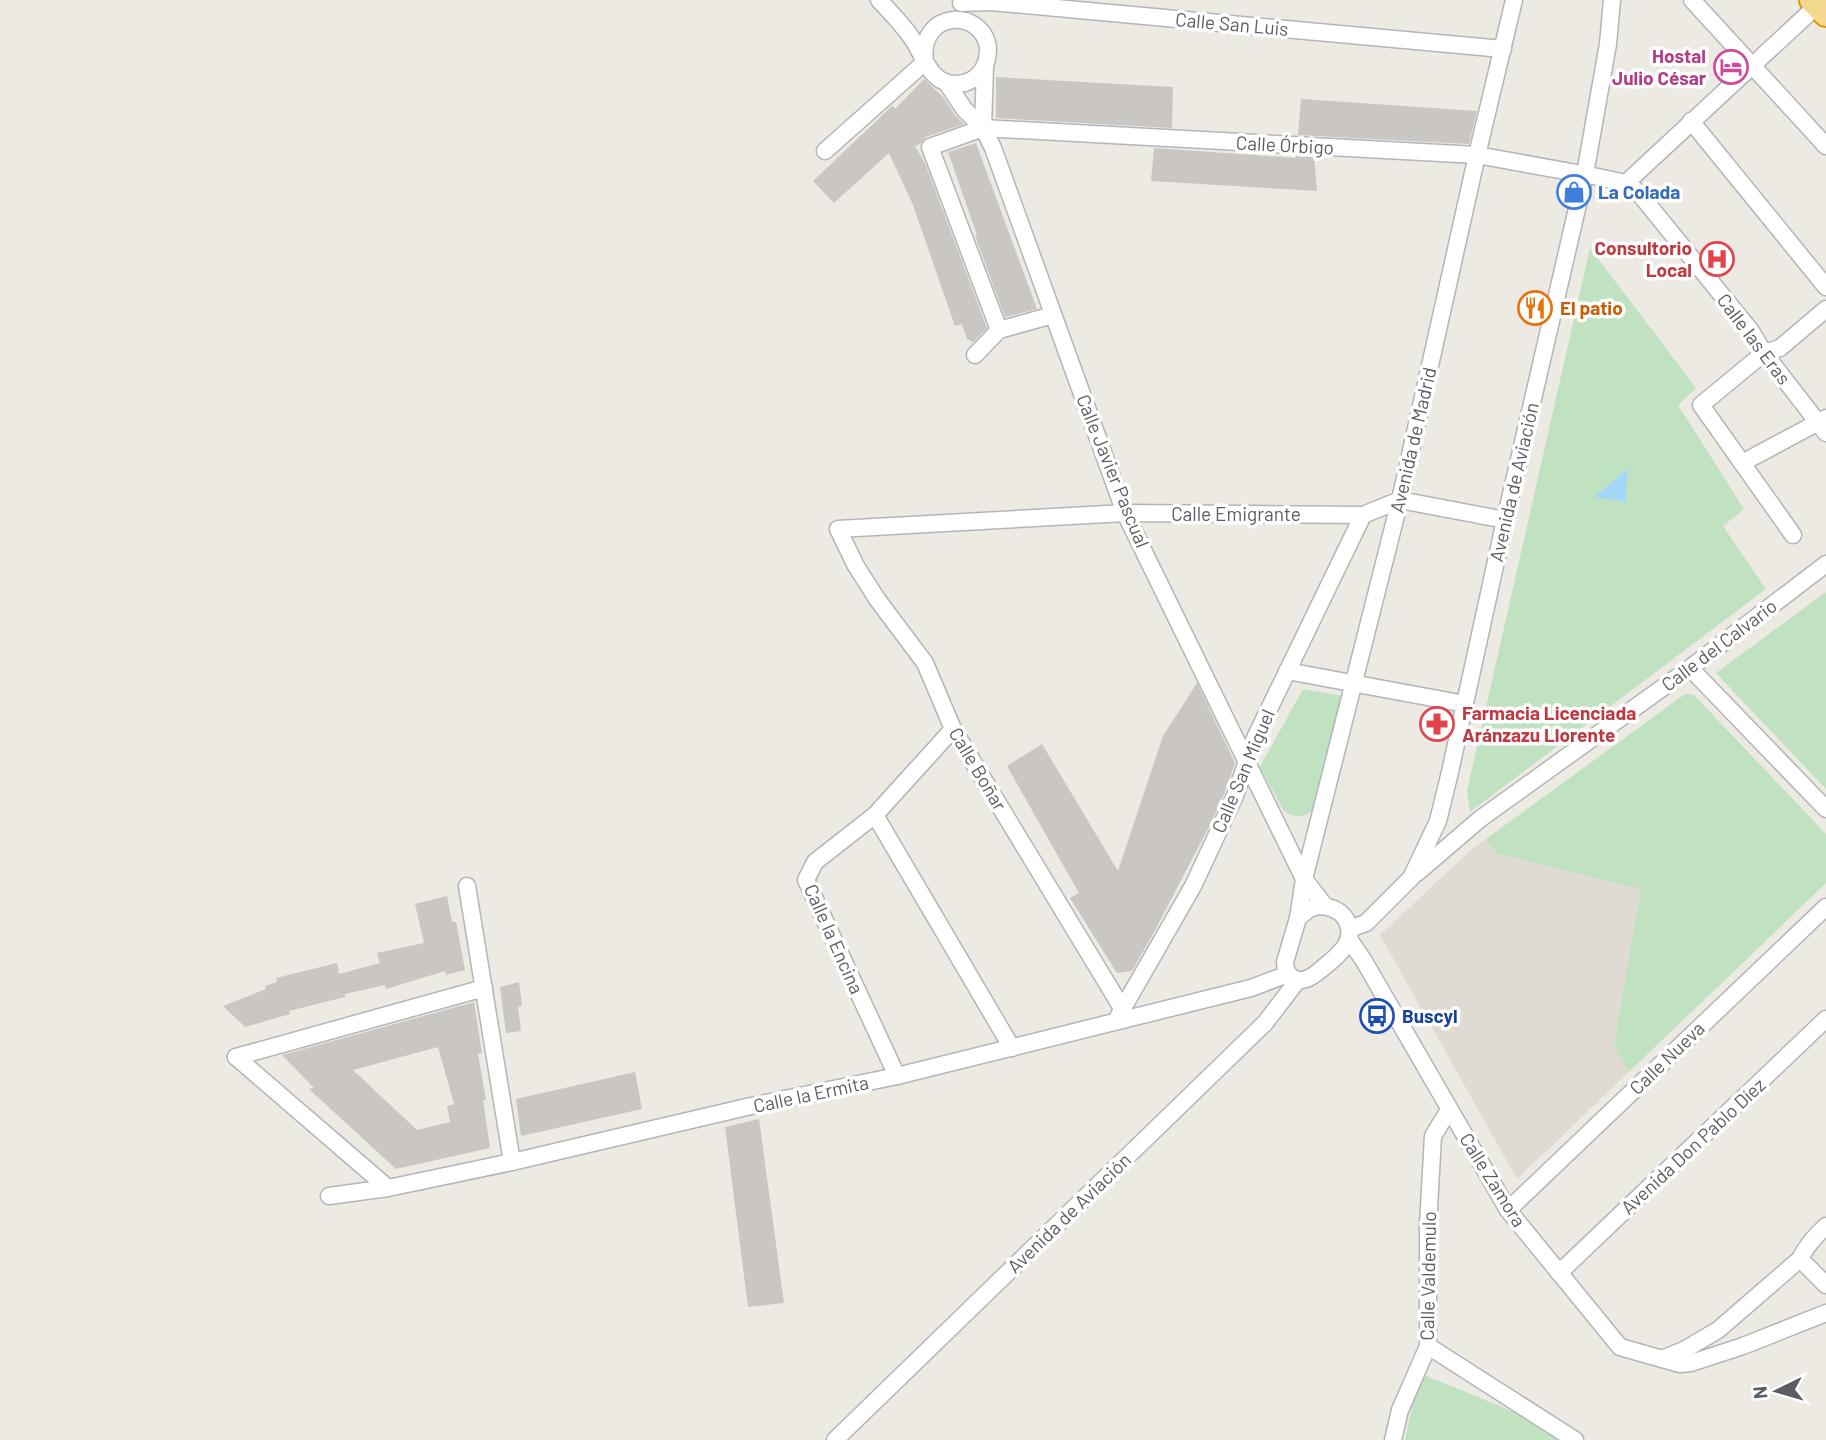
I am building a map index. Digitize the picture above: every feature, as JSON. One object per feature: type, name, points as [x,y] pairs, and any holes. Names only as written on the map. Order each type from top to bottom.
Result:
[{"type":"street","points":[[880,0],[913,39],[933,75],[947,83],[958,85],[978,76],[985,66],[987,44],[976,26],[948,20]]},
{"type":"street","name":"Avenida de Madrid","points":[[1304,879],[1400,500],[1514,0]]},
{"type":"street","name":"Avenida de Aviación","points":[[1349,934],[1366,923],[1411,878],[1438,821],[1585,174],[1608,44],[1612,0]]},
{"type":"street","points":[[1692,0],[1826,146]]},
{"type":"street","points":[[913,39],[948,20],[962,1]]},
{"type":"street","name":"Calle San Luis","points":[[962,1],[991,1],[1503,49]]},
{"type":"street","points":[[982,33],[991,1]]},
{"type":"street","points":[[1585,174],[1626,183],[1819,5]]},
{"type":"street","points":[[925,62],[926,40],[931,31]]},
{"type":"street","points":[[825,151],[925,62]]},
{"type":"street","name":"Calle Javier Pascual","points":[[983,128],[985,66]]},
{"type":"street","name":"Calle Javier Pascual","points":[[947,83],[964,109],[983,128],[993,148],[1125,513],[1304,879],[1325,906]]},
{"type":"street","points":[[1691,121],[1826,286]]},
{"type":"street","points":[[983,128],[930,147],[999,330]]},
{"type":"street","name":"Calle Órbigo","points":[[983,128],[1477,155],[1585,174]]},
{"type":"street","name":"Calle las Eras","points":[[1626,183],[1638,192],[1734,309],[1764,353],[1823,424]]},
{"type":"street","points":[[1793,536],[1701,405],[1764,353],[1780,348],[1826,309]]},
{"type":"street","points":[[975,355],[999,330],[1053,315]]},
{"type":"street","points":[[1742,463],[1823,424]]},
{"type":"street","points":[[1400,500],[1505,520]]},
{"type":"street","name":"Calle Emigrante","points":[[838,529],[1125,513],[1363,515],[1400,500]]},
{"type":"street","name":"Calle San Miguel","points":[[1119,1015],[1193,886],[1235,796],[1255,738],[1363,515]]},
{"type":"street","name":"Calle Boñar","points":[[838,529],[856,566],[877,599],[925,663],[953,729],[1119,1015]]},
{"type":"street","name":"Calle del Calvario","points":[[1411,878],[1480,819],[1690,668],[1826,564]]},
{"type":"street","points":[[1690,668],[1826,809]]},
{"type":"street","points":[[1287,671],[1465,704]]},
{"type":"street","name":"Calle la Encina","points":[[897,1076],[806,880],[816,862],[875,816],[953,729]]},
{"type":"street","points":[[875,816],[1012,1048]]},
{"type":"street","points":[[1298,918],[1309,909],[1325,906],[1345,918],[1349,934],[1346,948],[1340,955],[1308,979],[1293,977],[1285,967],[1298,918],[1304,879]]},
{"type":"street","points":[[467,886],[512,1162]]},
{"type":"street","name":"Calle Nueva","points":[[1508,1210],[1826,907]]},
{"type":"street","name":"Calle Zamora","points":[[1349,934],[1508,1210],[1620,1347],[1680,1364],[1691,1363],[1826,1313]]},
{"type":"street","points":[[1340,955],[1364,961]]},
{"type":"street","name":"Avenida de Aviación","points":[[835,1440],[1265,1023],[1293,977]]},
{"type":"street","name":"Calle la Ermita","points":[[330,1196],[387,1188],[512,1162],[751,1105],[897,1076],[1012,1048],[1119,1015],[1293,977]]},
{"type":"street","points":[[387,1188],[236,1057],[484,988]]},
{"type":"street","name":"Avenida Don Pablo Díez","points":[[1559,1273],[1826,1019]]},
{"type":"street","name":"Calle Valdemulo","points":[[1393,1440],[1399,1410],[1428,1346],[1428,1225],[1433,1136],[1449,1110]]},
{"type":"street","points":[[1662,1359],[1684,1350],[1718,1330],[1800,1259],[1803,1251],[1826,1226]]},
{"type":"street","points":[[1800,1259],[1826,1285]]},
{"type":"street","points":[[1733,1317],[1740,1332],[1753,1342]]},
{"type":"street","points":[[1428,1346],[1575,1440]]},
{"type":"shaded area","points":[[1486,839],[1496,853],[1642,889],[1614,1044],[1629,1072],[1517,1179],[1380,935]]},
{"type":"green space","points":[[1590,248],[1696,388],[1678,405],[1744,509],[1723,526],[1766,589],[1470,812],[1467,791]]},
{"type":"green space","points":[[1826,592],[1826,789],[1716,673]]},
{"type":"green space","points":[[1303,689],[1343,696],[1316,807],[1305,815],[1297,816],[1284,811],[1260,767]]},
{"type":"green space","points":[[1685,694],[1694,695],[1826,834],[1826,883],[1629,1072],[1614,1044],[1641,889],[1496,853],[1486,839]]},
{"type":"green space","points":[[1419,1373],[1514,1412],[1557,1440],[1405,1440]]},
{"type":"water","points":[[1627,469],[1626,502],[1594,497]]},
{"type":"building","points":[[996,77],[1173,87],[1172,128],[996,118]]},
{"type":"building","points":[[924,79],[944,98],[964,124],[926,137],[915,146],[925,163],[987,328],[973,342],[967,339],[962,324],[955,326],[913,205],[889,153],[834,203],[813,181],[892,106],[895,109]]},
{"type":"building","points":[[1301,99],[1477,111],[1469,144],[1298,135]]},
{"type":"building","points":[[976,143],[1037,309],[1005,317],[975,236],[977,235],[948,152]]},
{"type":"building","points":[[1154,148],[1314,157],[1317,191],[1151,181]]},
{"type":"building","points":[[1197,683],[1235,763],[1212,821],[1153,934],[1132,971],[1117,973],[1070,898],[1079,893],[1007,766],[1042,744],[1118,871],[1163,736]]},
{"type":"building","points":[[447,896],[452,922],[456,922],[465,970],[446,975],[445,971],[386,989],[385,985],[345,994],[345,997],[289,1011],[290,1014],[245,1027],[223,1006],[266,989],[265,986],[277,982],[276,978],[337,963],[339,974],[380,963],[377,953],[424,943],[415,904]]},
{"type":"building","points":[[519,982],[521,1031],[506,1033],[500,987]]},
{"type":"building","points":[[474,1002],[482,1053],[478,1054],[486,1100],[483,1100],[490,1148],[396,1169],[309,1089],[314,1088],[282,1055]],"holes":[[[438,1047],[454,1104],[447,1106],[450,1122],[417,1130],[353,1070]]]},
{"type":"building","points":[[635,1072],[642,1109],[521,1136],[516,1099]]},
{"type":"building","points":[[759,1119],[784,1303],[748,1307],[725,1127]]},
{"type":"place","name":"Hostal Julio César","points":[[1731,67]]},
{"type":"place","name":"La Colada","points":[[1574,192]]},
{"type":"place","name":"Consultorio Local","points":[[1717,259]]},
{"type":"place","name":"El patio","points":[[1535,308]]},
{"type":"place","name":"Farmacia Licenciada Aránzazu Llorente","points":[[1437,724]]},
{"type":"place","name":"Buscyl","points":[[1377,1016]]}]
